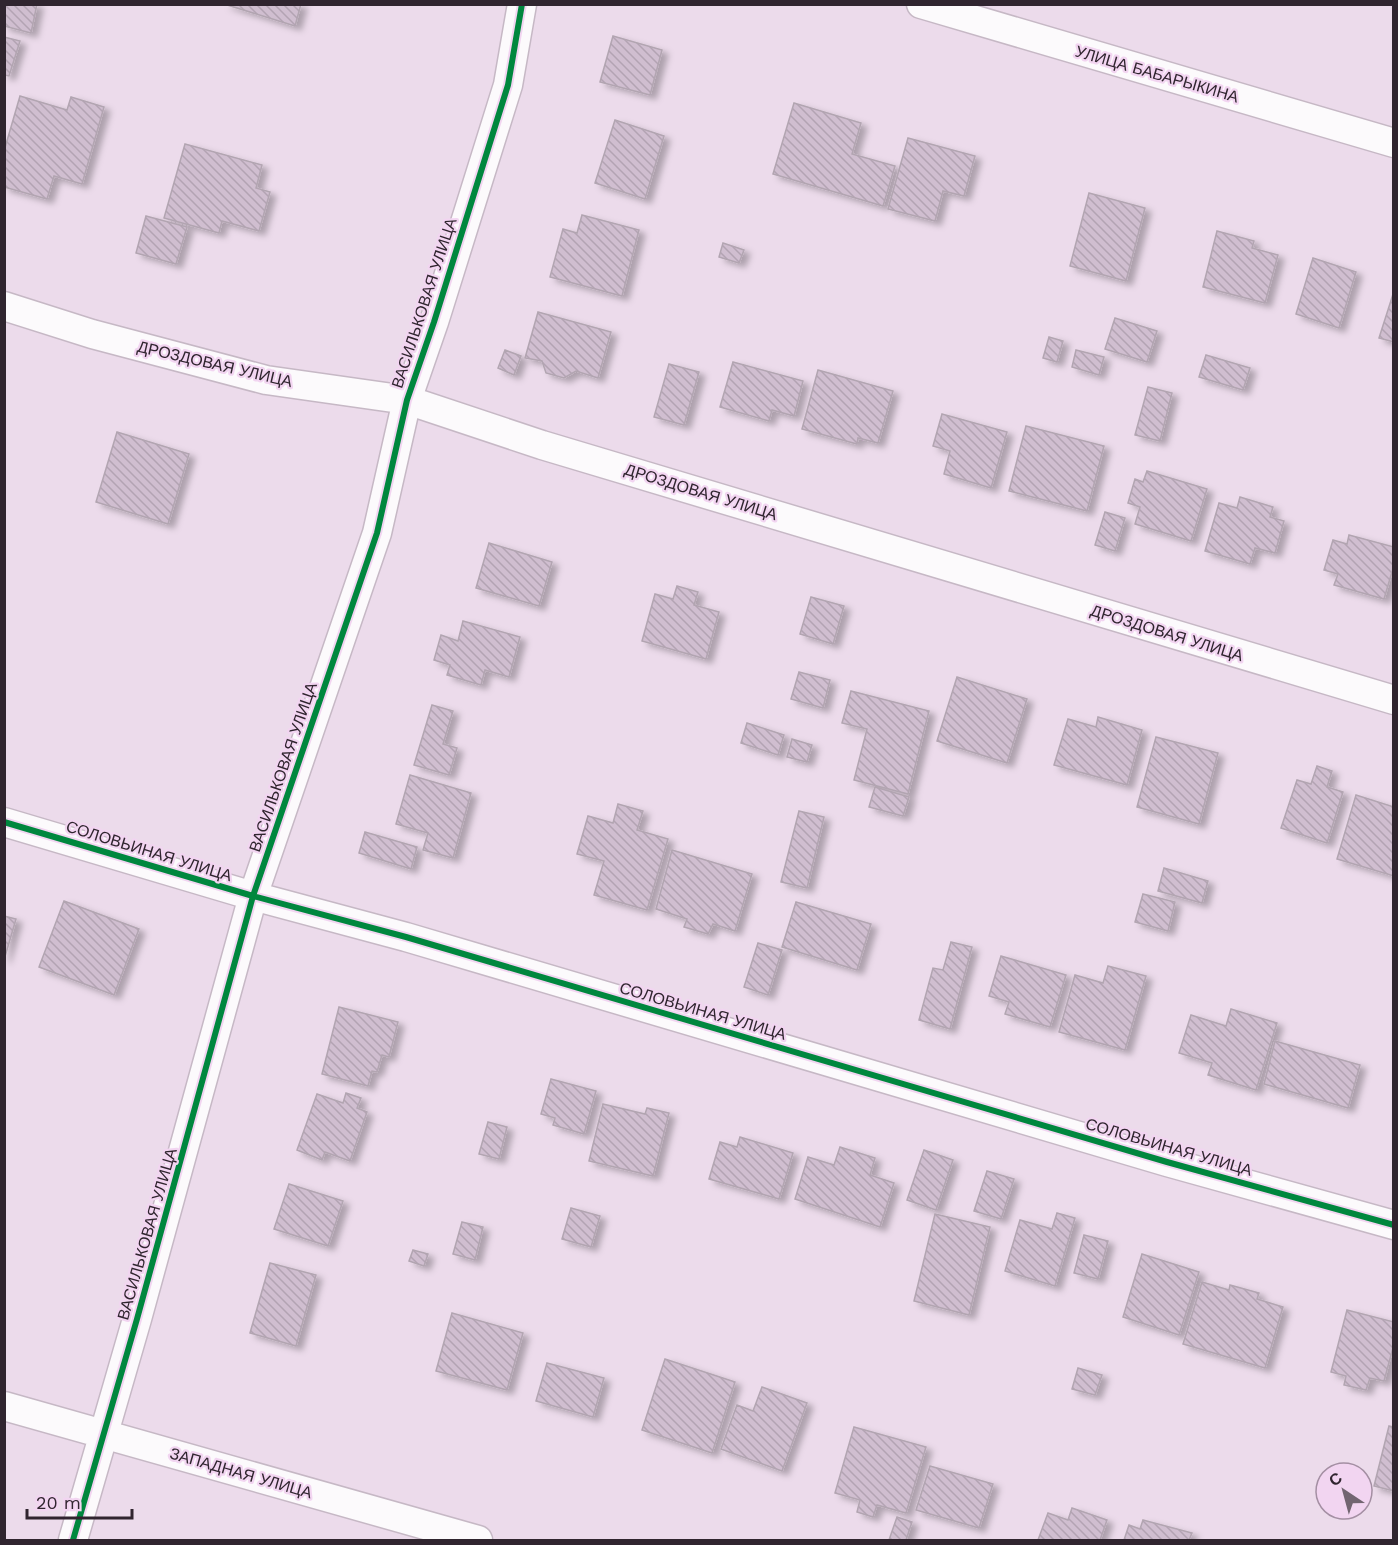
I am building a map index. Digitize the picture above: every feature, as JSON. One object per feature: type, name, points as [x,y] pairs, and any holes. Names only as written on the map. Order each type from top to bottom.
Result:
[{"type":"street","name":"ВАСИЛЬКОВАЯ УЛИЦА","points":[[73,1540],[253,896],[377,533],[407,400],[434,322],[508,86],[522,4]]},
{"type":"street","name":"УЛИЦА БАБАРЫКИНА","points":[[921,4],[1394,143]]},
{"type":"street","name":"ДРОЗДОВАЯ УЛИЦА","points":[[4,306],[92,334],[266,380],[407,400],[542,445],[1394,700]]},
{"type":"street","name":"СОЛОВЬИНАЯ УЛИЦА","points":[[4,822],[253,896],[406,937],[1144,1155],[1394,1225]]},
{"type":"street","name":"ЗАПАДНАЯ УЛИЦА","points":[[4,1406],[478,1540]]},
{"type":"building","points":[[4,4],[37,4],[31,33],[4,26]]},
{"type":"building","points":[[224,4],[301,4],[295,26]]},
{"type":"building","points":[[613,36],[662,50],[650,95],[600,82]]},
{"type":"building","points":[[4,37],[20,41],[9,76],[4,75]]},
{"type":"building","points":[[20,96],[67,110],[71,97],[104,107],[82,184],[54,176],[47,199],[4,187],[4,151]]},
{"type":"building","points":[[794,103],[861,123],[852,154],[895,166],[883,206],[773,174]]},
{"type":"building","points":[[615,120],[664,136],[645,199],[595,183]]},
{"type":"building","points":[[908,138],[975,156],[964,196],[943,191],[935,221],[888,209]]},
{"type":"building","points":[[185,144],[262,165],[256,188],[270,192],[259,231],[222,221],[219,233],[164,218]]},
{"type":"building","points":[[1089,193],[1145,208],[1126,281],[1070,266]]},
{"type":"building","points":[[582,215],[639,230],[622,296],[550,277],[563,229],[577,233]]},
{"type":"building","points":[[146,216],[187,227],[176,264],[136,253]]},
{"type":"building","points":[[1217,231],[1254,241],[1252,248],[1278,255],[1265,303],[1203,287]]},
{"type":"building","points":[[723,243],[744,250],[739,263],[719,257]]},
{"type":"building","points":[[1313,258],[1356,272],[1339,328],[1296,314]]},
{"type":"building","points":[[1394,291],[1394,342],[1379,338]]},
{"type":"building","points":[[538,312],[611,332],[598,378],[576,371],[564,378],[546,373],[542,361],[525,358]]},
{"type":"building","points":[[1115,318],[1157,331],[1147,362],[1105,349]]},
{"type":"building","points":[[1049,337],[1063,341],[1057,362],[1043,358]]},
{"type":"building","points":[[505,350],[521,356],[514,375],[498,368]]},
{"type":"building","points":[[1076,350],[1104,357],[1099,375],[1072,367]]},
{"type":"building","points":[[1206,355],[1250,368],[1243,390],[1199,377]]},
{"type":"building","points":[[733,362],[803,381],[794,416],[772,410],[769,421],[720,407]]},
{"type":"building","points":[[669,364],[699,372],[684,425],[654,417]]},
{"type":"building","points":[[818,370],[893,391],[878,443],[858,438],[857,444],[802,429]]},
{"type":"building","points":[[1148,387],[1172,393],[1160,441],[1135,435]]},
{"type":"building","points":[[942,414],[1007,432],[991,488],[944,474],[950,451],[933,446]]},
{"type":"building","points":[[1026,426],[1104,446],[1087,511],[1009,491]]},
{"type":"building","points":[[117,432],[189,454],[168,524],[96,502]]},
{"type":"building","points":[[1147,471],[1207,489],[1191,541],[1135,524],[1140,507],[1128,503],[1135,479],[1143,482]]},
{"type":"building","points":[[1240,497],[1273,507],[1270,517],[1284,521],[1275,553],[1255,548],[1250,564],[1205,551],[1219,503],[1237,508]]},
{"type":"building","points":[[1105,512],[1125,518],[1115,551],[1095,545]]},
{"type":"building","points":[[1349,535],[1394,547],[1394,565],[1384,599],[1334,585],[1338,574],[1324,570],[1333,540],[1347,544]]},
{"type":"building","points":[[489,543],[552,562],[539,606],[476,588]]},
{"type":"building","points":[[677,586],[698,592],[694,605],[719,612],[706,659],[642,641],[655,594],[673,599]]},
{"type":"building","points":[[811,597],[844,606],[833,644],[800,634]]},
{"type":"building","points":[[463,621],[520,637],[509,677],[485,670],[481,685],[447,675],[450,665],[434,660],[441,635],[458,641]]},
{"type":"building","points":[[799,672],[830,680],[823,708],[791,699]]},
{"type":"building","points":[[957,677],[1027,699],[1007,763],[937,741]]},
{"type":"building","points":[[851,691],[929,711],[908,794],[854,780],[867,729],[842,723]]},
{"type":"building","points":[[432,705],[453,711],[443,744],[457,748],[449,775],[414,765]]},
{"type":"building","points":[[1098,717],[1142,730],[1127,785],[1054,765],[1068,719],[1096,727]]},
{"type":"building","points":[[747,723],[784,735],[778,755],[741,743]]},
{"type":"building","points":[[1156,737],[1218,753],[1199,824],[1137,807]]},
{"type":"building","points":[[792,739],[812,745],[807,762],[787,757]]},
{"type":"building","points":[[1317,766],[1332,771],[1327,787],[1343,792],[1327,843],[1281,828],[1297,780],[1311,784]]},
{"type":"building","points":[[410,775],[471,793],[453,858],[423,850],[428,833],[396,824]]},
{"type":"building","points":[[875,787],[909,797],[903,816],[869,807]]},
{"type":"building","points":[[1356,795],[1394,807],[1394,876],[1337,859]]},
{"type":"building","points":[[618,804],[643,811],[637,830],[668,839],[647,910],[594,895],[604,861],[577,854],[588,816],[613,823]]},
{"type":"building","points":[[799,811],[824,817],[807,888],[781,882]]},
{"type":"building","points":[[365,832],[417,847],[411,869],[359,853]]},
{"type":"building","points":[[672,850],[752,874],[735,931],[713,924],[708,934],[684,927],[687,919],[656,909]]},
{"type":"building","points":[[1164,868],[1208,881],[1202,903],[1158,891]]},
{"type":"building","points":[[1143,894],[1175,902],[1168,931],[1135,922]]},
{"type":"building","points":[[64,901],[139,929],[114,995],[39,967]]},
{"type":"building","points":[[796,902],[871,924],[857,970],[782,947]]},
{"type":"building","points":[[4,916],[16,919],[4,960]]},
{"type":"building","points":[[951,942],[972,947],[950,1029],[919,1020],[933,968],[943,970]]},
{"type":"building","points":[[758,943],[782,950],[768,995],[744,987]]},
{"type":"building","points":[[1001,956],[1066,975],[1050,1027],[1005,1014],[1009,1002],[989,996]]},
{"type":"building","points":[[1108,966],[1146,976],[1125,1050],[1059,1032],[1075,975],[1103,983]]},
{"type":"building","points":[[339,1007],[398,1022],[389,1057],[382,1055],[377,1072],[372,1071],[368,1086],[322,1074]]},
{"type":"building","points":[[1231,1009],[1277,1023],[1256,1090],[1208,1075],[1212,1063],[1179,1053],[1191,1015],[1226,1026]]},
{"type":"building","points":[[1275,1041],[1360,1065],[1348,1108],[1264,1084]]},
{"type":"building","points":[[551,1079],[596,1091],[584,1134],[553,1125],[555,1118],[541,1114]]},
{"type":"building","points":[[346,1093],[361,1098],[357,1108],[367,1112],[350,1161],[325,1152],[322,1160],[297,1150],[317,1094],[343,1103]]},
{"type":"building","points":[[603,1104],[645,1114],[647,1108],[669,1113],[653,1176],[589,1161]]},
{"type":"building","points":[[488,1122],[507,1127],[499,1159],[479,1154]]},
{"type":"building","points":[[740,1137],[793,1153],[779,1199],[709,1179],[720,1142],[737,1147]]},
{"type":"building","points":[[840,1147],[875,1158],[870,1175],[894,1183],[880,1227],[795,1199],[808,1157],[834,1165]]},
{"type":"building","points":[[924,1150],[953,1160],[936,1210],[907,1200]]},
{"type":"building","points":[[987,1171],[1014,1179],[1001,1219],[974,1211]]},
{"type":"building","points":[[289,1184],[343,1201],[328,1246],[274,1229]]},
{"type":"building","points":[[571,1208],[600,1216],[591,1247],[562,1239]]},
{"type":"building","points":[[1057,1213],[1075,1218],[1055,1286],[1005,1271],[1020,1220],[1052,1229]]},
{"type":"building","points":[[935,1214],[990,1227],[969,1315],[914,1301]]},
{"type":"building","points":[[462,1222],[483,1227],[475,1260],[453,1254]]},
{"type":"building","points":[[1084,1235],[1108,1241],[1098,1279],[1074,1273]]},
{"type":"building","points":[[413,1250],[428,1254],[424,1266],[409,1261]]},
{"type":"building","points":[[1142,1254],[1199,1272],[1179,1335],[1123,1317]]},
{"type":"building","points":[[270,1263],[316,1275],[296,1346],[250,1333]]},
{"type":"building","points":[[1202,1282],[1229,1290],[1230,1285],[1259,1293],[1257,1299],[1283,1307],[1265,1368],[1183,1344]]},
{"type":"building","points":[[1347,1310],[1394,1322],[1394,1344],[1384,1381],[1370,1378],[1366,1390],[1344,1385],[1346,1376],[1331,1372]]},
{"type":"building","points":[[452,1313],[523,1333],[507,1390],[436,1371]]},
{"type":"building","points":[[665,1359],[735,1382],[712,1453],[642,1430]]},
{"type":"building","points":[[547,1363],[604,1378],[593,1417],[536,1401]]},
{"type":"building","points":[[1078,1368],[1102,1375],[1095,1395],[1072,1389]]},
{"type":"building","points":[[762,1387],[807,1403],[782,1471],[721,1449],[737,1405],[753,1411]]},
{"type":"building","points":[[1389,1426],[1394,1427],[1394,1491],[1374,1486]]},
{"type":"building","points":[[854,1427],[926,1447],[906,1513],[877,1505],[873,1517],[857,1512],[860,1500],[835,1493]]},
{"type":"building","points":[[930,1466],[993,1484],[979,1528],[916,1510]]},
{"type":"building","points":[[1072,1508],[1107,1520],[1100,1540],[1038,1540],[1048,1513],[1068,1520]]},
{"type":"building","points":[[897,1517],[912,1522],[906,1540],[889,1540]]},
{"type":"building","points":[[1143,1520],[1192,1533],[1189,1540],[1124,1540],[1129,1525],[1140,1529]]},
{"type":"cycle path","points":[[73,1540],[137,1319],[253,896],[377,533],[407,400],[434,322],[508,85],[522,4]]},
{"type":"cycle path","points":[[4,822],[253,896],[406,937],[1167,1162],[1394,1225]]}]
